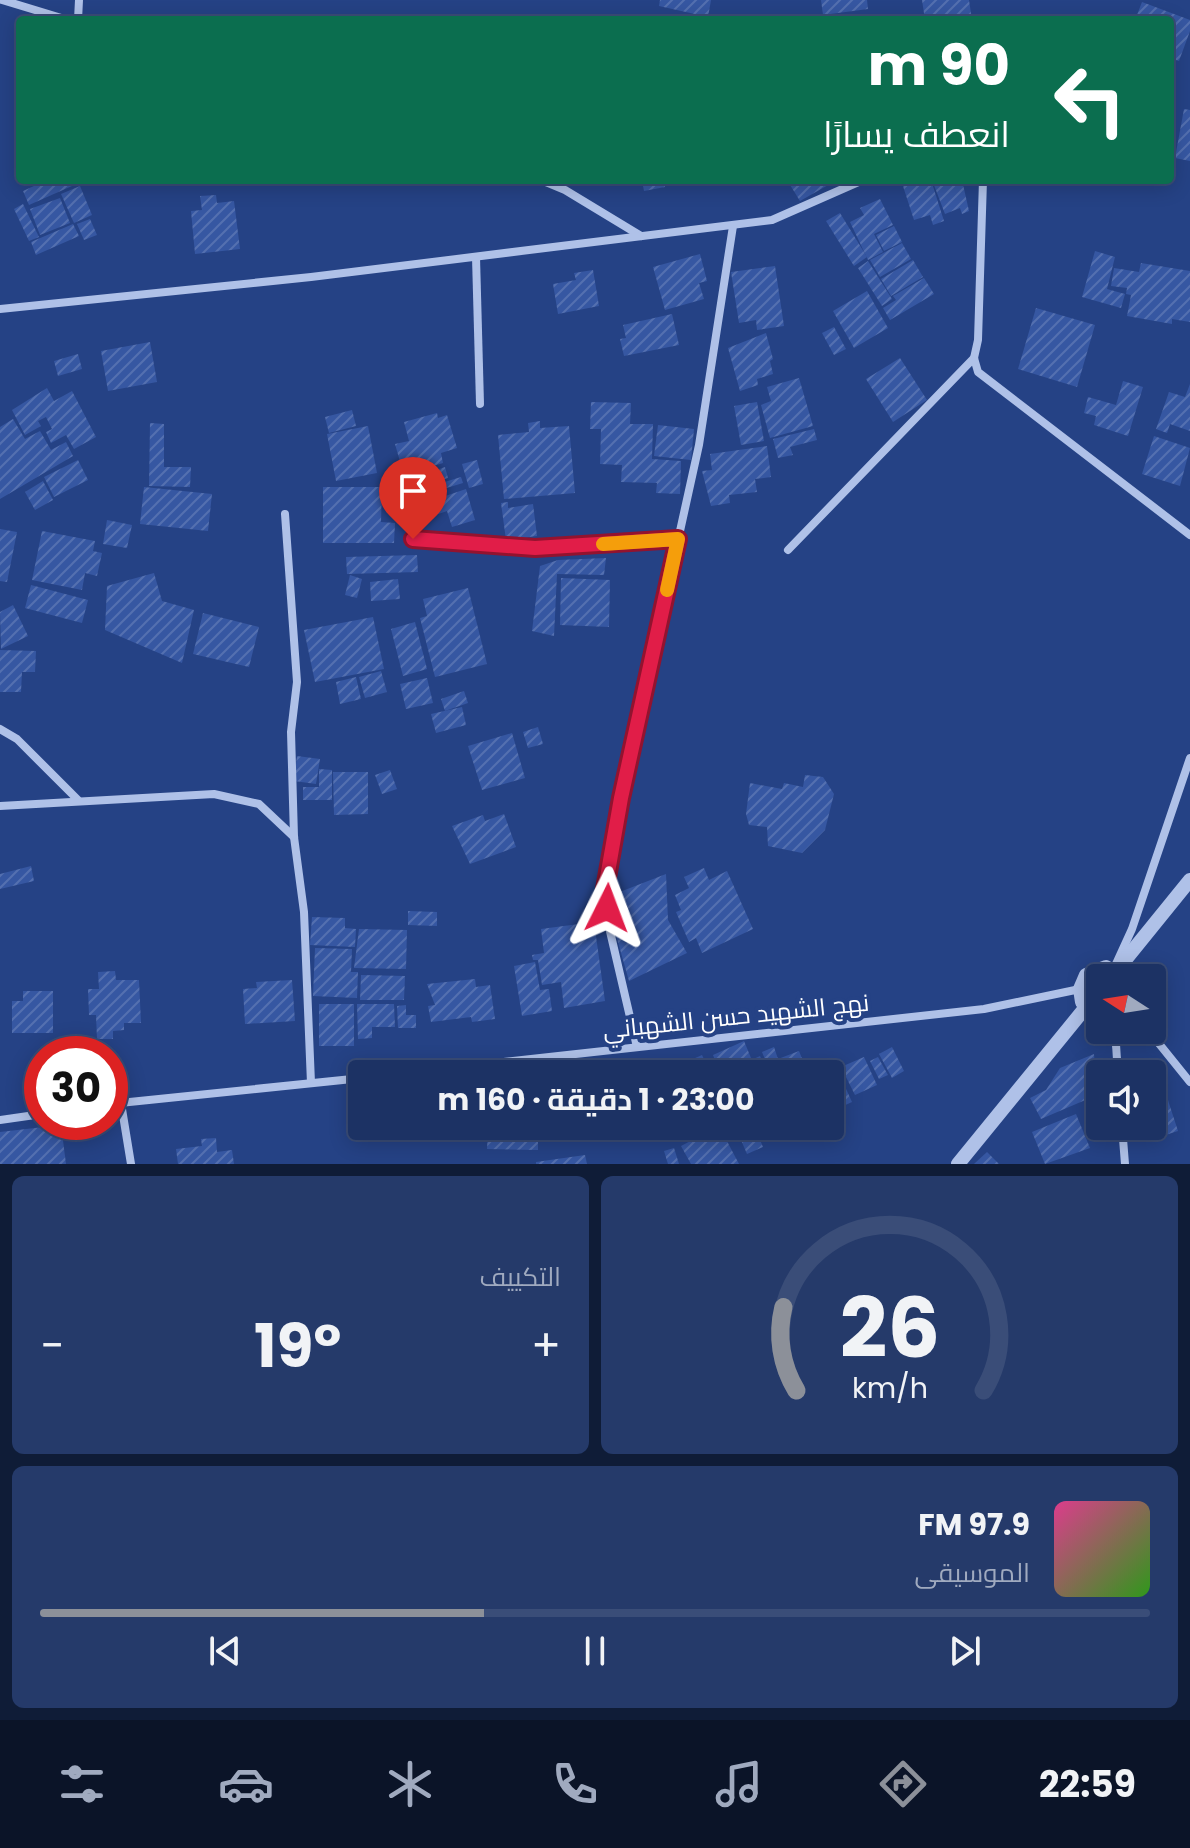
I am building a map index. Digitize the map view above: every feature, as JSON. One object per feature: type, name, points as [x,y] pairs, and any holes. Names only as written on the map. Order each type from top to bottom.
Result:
[{"type":"street","points":[[2,0],[55,16]]},
{"type":"street","points":[[551,184],[641,236]]},
{"type":"street","points":[[0,309],[733,226],[772,220],[854,184]]},
{"type":"street","points":[[983,184],[978,340],[974,358],[978,372],[1190,535]]},
{"type":"street","points":[[637,1047],[609,927],[605,889],[621,798],[699,445],[733,226]]},
{"type":"street","points":[[476,257],[480,404]]},
{"type":"street","points":[[788,550],[974,358]]},
{"type":"street","points":[[285,514],[297,682],[291,732],[294,837],[304,912],[311,1083]]},
{"type":"street","points":[[413,539],[535,548],[678,539]]},
{"type":"street","points":[[0,729],[17,739],[78,800]]},
{"type":"street","points":[[1121,964],[1190,758]]},
{"type":"street","points":[[0,806],[214,794],[259,804],[294,837]]},
{"type":"street","points":[[1124,964],[1190,880]]},
{"type":"street","points":[[958,1164],[1086,1007],[1080,989],[1086,980]]},
{"type":"street","name":"نهج الشهيد حسن الشهباني","points":[[520,1060],[984,1009],[1080,989]]},
{"type":"street","points":[[1159,1044],[1190,1082]]},
{"type":"street","points":[[128,1102],[348,1079]]},
{"type":"street","points":[[0,1120],[24,1117]]},
{"type":"street","points":[[127,1140],[131,1164]]},
{"type":"street","points":[[1123,1140],[1125,1164]]},
{"type":"building","points":[[660,0],[711,0],[708,16],[659,6]]},
{"type":"building","points":[[821,0],[867,0],[868,9],[823,15]]},
{"type":"building","points":[[922,0],[969,0],[971,16],[924,16]]},
{"type":"building","points":[[1142,2],[1190,20],[1190,31],[1179,61],[1174,59],[1174,16],[1137,16]]},
{"type":"building","points":[[1184,109],[1190,110],[1190,161],[1175,158]]},
{"type":"building","points":[[38,184],[72,186],[29,205],[23,191]]},
{"type":"building","points":[[643,184],[664,184],[665,187],[644,191]]},
{"type":"building","points":[[789,184],[830,184],[800,201]]},
{"type":"building","points":[[902,184],[932,184],[944,221],[933,225],[930,215],[914,220]]},
{"type":"building","points":[[934,184],[963,184],[969,211],[962,214],[960,208],[945,214]]},
{"type":"building","points":[[80,186],[92,215],[74,223],[61,194]]},
{"type":"building","points":[[216,195],[217,203],[234,201],[240,249],[195,254],[191,211],[202,210],[200,196]]},
{"type":"building","points":[[60,198],[70,223],[40,235],[30,209]]},
{"type":"building","points":[[880,199],[893,225],[874,234],[883,252],[868,260],[850,222],[864,215],[860,208]]},
{"type":"building","points":[[23,204],[39,237],[29,241],[14,209]]},
{"type":"building","points":[[840,213],[867,257],[854,266],[826,221]]},
{"type":"building","points":[[90,219],[97,235],[84,240],[77,224]]},
{"type":"building","points":[[73,224],[79,236],[36,255],[31,242]]},
{"type":"building","points":[[894,226],[902,242],[884,251],[876,235]]},
{"type":"building","points":[[902,243],[911,259],[880,277],[870,260]]},
{"type":"building","points":[[1095,251],[1115,257],[1107,289],[1125,294],[1121,308],[1082,297]]},
{"type":"building","points":[[700,254],[707,281],[699,283],[704,299],[665,310],[653,267]]},
{"type":"building","points":[[913,260],[923,277],[891,296],[881,279]]},
{"type":"building","points":[[868,261],[892,299],[882,306],[858,268]]},
{"type":"building","points":[[1141,263],[1190,271],[1190,322],[1172,319],[1172,324],[1127,316],[1131,295],[1126,294],[1127,288],[1111,286],[1114,268],[1139,272]]},
{"type":"building","points":[[775,266],[784,326],[757,330],[756,320],[739,323],[731,272]]},
{"type":"building","points":[[593,270],[599,306],[558,314],[553,284],[576,280],[574,273]]},
{"type":"building","points":[[924,278],[934,294],[890,320],[883,308],[896,300],[893,296]]},
{"type":"building","points":[[867,291],[888,328],[854,348],[833,311]]},
{"type":"building","points":[[1036,308],[1095,325],[1077,387],[1018,369]]},
{"type":"building","points":[[672,314],[679,345],[624,356],[620,339],[626,338],[623,325]]},
{"type":"building","points":[[834,327],[846,349],[834,355],[822,333]]},
{"type":"building","points":[[766,333],[773,359],[770,361],[773,374],[757,379],[758,385],[740,391],[728,348]]},
{"type":"building","points":[[150,342],[157,382],[108,391],[101,351]]},
{"type":"building","points":[[78,354],[82,369],[58,376],[54,361]]},
{"type":"building","points":[[900,358],[927,400],[893,422],[866,379]]},
{"type":"building","points":[[799,378],[813,426],[770,438],[761,405],[771,401],[767,387]]},
{"type":"building","points":[[1123,381],[1143,387],[1128,436],[1094,425],[1096,416],[1084,413],[1088,397],[1116,405]]},
{"type":"building","points":[[1190,384],[1190,431],[1170,424],[1167,433],[1156,429],[1169,392],[1185,397]]},
{"type":"building","points":[[47,388],[54,401],[72,391],[96,437],[74,449],[66,435],[51,443],[46,432],[52,429],[46,417],[38,421],[41,426],[25,435],[12,410]]},
{"type":"building","points":[[591,402],[631,403],[630,424],[653,424],[652,459],[681,461],[680,494],[656,493],[657,483],[621,482],[622,465],[600,464],[601,429],[590,429]]},
{"type":"building","points":[[757,402],[764,441],[741,445],[734,406]]},
{"type":"building","points":[[352,410],[356,426],[329,433],[325,417]]},
{"type":"building","points":[[437,413],[438,418],[447,415],[457,448],[441,453],[443,463],[414,472],[415,476],[405,479],[401,467],[422,461],[401,465],[395,444],[409,441],[404,422]]},
{"type":"building","points":[[13,419],[25,439],[40,431],[51,450],[66,442],[73,456],[0,499],[0,427]]},
{"type":"building","points":[[540,421],[540,428],[569,426],[575,493],[504,499],[498,435],[529,432],[528,423]]},
{"type":"building","points":[[150,423],[164,424],[164,467],[191,467],[190,487],[149,486]]},
{"type":"building","points":[[658,425],[694,429],[691,460],[654,456]]},
{"type":"building","points":[[368,426],[377,473],[336,481],[327,434]]},
{"type":"building","points":[[814,429],[817,440],[790,447],[793,455],[778,458],[773,439]]},
{"type":"building","points":[[1154,436],[1190,448],[1180,486],[1142,474]]},
{"type":"building","points":[[767,446],[771,477],[755,479],[757,492],[729,495],[730,503],[711,506],[702,471],[712,470],[710,454]]},
{"type":"building","points":[[78,460],[88,480],[54,497],[44,477]]},
{"type":"building","points":[[477,460],[483,484],[469,488],[462,464]]},
{"type":"building","points":[[445,467],[448,478],[436,482],[433,471]]},
{"type":"building","points":[[430,473],[437,492],[423,497],[416,478]]},
{"type":"building","points":[[461,477],[463,483],[440,490],[438,484]]},
{"type":"building","points":[[414,479],[422,501],[414,504],[406,482]]},
{"type":"building","points":[[43,481],[53,500],[35,510],[25,492]]},
{"type":"building","points":[[144,487],[212,494],[208,531],[140,524]]},
{"type":"building","points":[[323,487],[382,487],[381,522],[395,523],[394,543],[323,543]]},
{"type":"building","points":[[405,489],[410,504],[394,509],[390,493]]},
{"type":"building","points":[[466,489],[475,520],[452,527],[447,511],[418,521],[413,507]]},
{"type":"building","points":[[508,502],[508,508],[533,504],[537,536],[506,540],[501,503]]},
{"type":"building","points":[[107,520],[132,525],[127,548],[103,544]]},
{"type":"building","points":[[0,529],[17,532],[7,582],[0,581]]},
{"type":"building","points":[[42,531],[95,541],[93,551],[102,553],[97,576],[85,573],[82,590],[32,580]]},
{"type":"building","points":[[417,555],[418,572],[347,574],[346,557]]},
{"type":"building","points":[[606,558],[604,575],[557,574],[554,636],[532,631],[540,566],[558,560]]},
{"type":"building","points":[[154,573],[162,601],[194,610],[182,663],[105,630],[107,586]]},
{"type":"building","points":[[350,575],[362,579],[357,598],[345,595]]},
{"type":"building","points":[[561,578],[610,580],[609,627],[560,625]]},
{"type":"building","points":[[398,579],[400,599],[371,601],[370,582]]},
{"type":"building","points":[[31,585],[88,600],[82,623],[25,608]]},
{"type":"building","points":[[468,588],[487,664],[435,677],[420,618],[427,616],[423,599]]},
{"type":"building","points":[[13,605],[28,636],[1,649],[0,612]]},
{"type":"building","points":[[203,613],[259,627],[249,667],[193,654]]},
{"type":"building","points":[[373,617],[384,669],[315,682],[304,630]]},
{"type":"building","points":[[415,622],[427,669],[403,676],[391,629]]},
{"type":"building","points":[[0,650],[36,651],[35,672],[22,672],[21,692],[0,692]]},
{"type":"building","points":[[381,671],[387,692],[365,698],[359,677]]},
{"type":"building","points":[[356,677],[361,699],[340,704],[336,682]]},
{"type":"building","points":[[427,678],[433,703],[406,709],[400,684]]},
{"type":"building","points":[[464,691],[468,703],[445,711],[441,699]]},
{"type":"building","points":[[462,707],[466,725],[436,733],[431,714]]},
{"type":"building","points":[[538,727],[543,744],[528,748],[523,732]]},
{"type":"building","points":[[512,733],[525,778],[482,790],[468,746]]},
{"type":"building","points":[[297,756],[320,759],[316,784],[294,781]]},
{"type":"building","points":[[319,769],[332,770],[332,800],[303,800],[303,787],[319,787]]},
{"type":"building","points":[[390,770],[397,789],[382,794],[375,775]]},
{"type":"building","points":[[333,772],[368,772],[368,814],[334,815]]},
{"type":"building","points":[[805,775],[823,777],[834,794],[825,830],[802,853],[768,846],[767,827],[749,825],[746,814],[750,783],[782,789],[784,783],[803,787]]},
{"type":"building","points":[[504,814],[516,847],[470,864],[452,826],[483,815],[485,821]]},
{"type":"building","points":[[31,866],[34,881],[0,889],[0,874]]},
{"type":"building","points":[[704,868],[709,880],[727,871],[753,929],[702,953],[696,938],[689,942],[676,912],[681,910],[675,895],[689,888],[684,877]]},
{"type":"building","points":[[666,874],[668,920],[687,953],[629,981],[614,928],[612,895]]},
{"type":"building","points":[[408,911],[437,912],[437,926],[408,925]]},
{"type":"building","points":[[312,917],[345,918],[345,928],[356,929],[355,947],[310,945]]},
{"type":"building","points":[[594,922],[605,1001],[564,1008],[561,982],[542,985],[538,960],[533,960],[532,955],[544,953],[541,929]]},
{"type":"building","points":[[359,929],[407,930],[406,969],[354,968]]},
{"type":"building","points":[[315,948],[352,949],[351,972],[358,972],[357,998],[313,996]]},
{"type":"building","points":[[535,962],[540,990],[549,989],[552,1011],[522,1016],[514,966]]},
{"type":"building","points":[[115,971],[116,980],[139,980],[141,1023],[124,1023],[124,1030],[113,1031],[113,1036],[97,1036],[96,1015],[89,1015],[88,989],[99,989],[98,972]]},
{"type":"building","points":[[361,975],[405,976],[404,1000],[360,1000]]},
{"type":"building","points":[[475,979],[476,987],[490,985],[495,1019],[472,1022],[471,1017],[431,1022],[428,1006],[435,1005],[427,984]]},
{"type":"building","points":[[292,980],[295,1021],[245,1024],[243,989],[257,988],[256,982]]},
{"type":"building","points":[[23,991],[53,991],[53,1033],[12,1033],[12,1001],[23,1001]]},
{"type":"building","points":[[319,1004],[354,1004],[354,1046],[319,1046]]},
{"type":"building","points":[[357,1004],[394,1004],[395,1027],[372,1027],[372,1038],[358,1039]]},
{"type":"building","points":[[406,1005],[406,1015],[416,1015],[416,1028],[398,1028],[397,1006]]},
{"type":"building","points":[[744,1041],[751,1058],[715,1060],[713,1055]]},
{"type":"building","points":[[774,1047],[778,1059],[799,1051],[803,1060],[765,1060],[762,1052]]},
{"type":"building","points":[[892,1047],[904,1071],[892,1078],[879,1054]]},
{"type":"building","points":[[1094,1054],[1094,1060],[1086,1060],[1086,1100],[1041,1119],[1030,1098],[1046,1090],[1060,1068]]},
{"type":"building","points":[[864,1057],[877,1085],[855,1095],[844,1073],[844,1066]]},
{"type":"building","points":[[878,1057],[888,1075],[879,1079],[870,1061]]},
{"type":"building","points":[[844,1084],[852,1102],[844,1106]]},
{"type":"building","points":[[1166,1094],[1178,1131],[1166,1135]]},
{"type":"building","points":[[1076,1114],[1090,1148],[1045,1164],[1032,1132]]},
{"type":"building","points":[[24,1129],[24,1140],[63,1140],[66,1164],[0,1164],[0,1132]]},
{"type":"building","points":[[216,1138],[217,1152],[232,1150],[234,1164],[178,1164],[176,1149],[202,1146],[201,1139]]},
{"type":"building","points":[[487,1140],[538,1140],[538,1150],[487,1149]]},
{"type":"building","points":[[692,1140],[726,1140],[739,1164],[691,1164],[681,1146]]},
{"type":"building","points":[[741,1140],[760,1140],[763,1147],[747,1154]]},
{"type":"building","points":[[674,1148],[679,1164],[668,1164],[664,1151]]},
{"type":"building","points":[[987,1152],[999,1164],[974,1164]]},
{"type":"building","points":[[585,1155],[587,1164],[536,1164],[536,1162]]},
{"type":"slow traffic","points":[[603,544],[678,539],[667,590]]},
{"type":"route","points":[[413,539],[535,548],[678,539],[621,798],[605,889],[607,908]]}]
